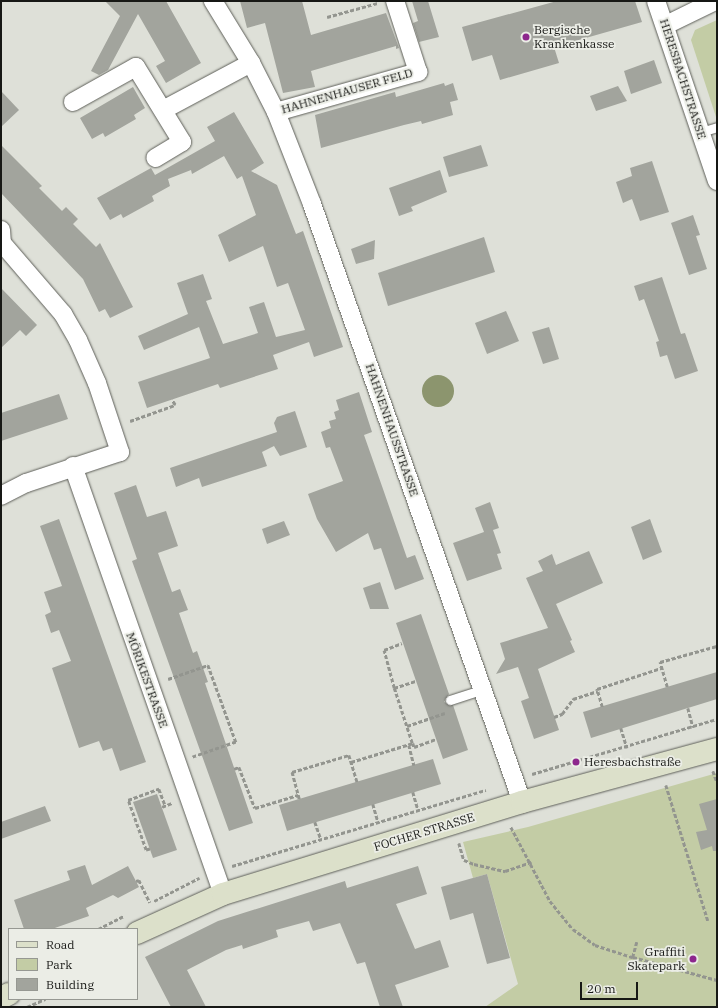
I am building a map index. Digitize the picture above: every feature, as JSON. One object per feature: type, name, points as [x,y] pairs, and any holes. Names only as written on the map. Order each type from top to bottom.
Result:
[{"type":"main road","name":"FOCHER STRASSE","points":[[138,933],[223,894],[522,802],[717,749]]},
{"type":"street","name":"HAHNENHAUSSTRASSE","points":[[213,1],[252,63],[276,112],[339,278],[484,689],[522,802]]},
{"type":"street","name":"HAHNENHAUSER FELD","points":[[276,112],[418,72],[395,1]]},
{"type":"street","name":"HERESBACHSTRASSE","points":[[656,1],[709,129],[717,181]]},
{"type":"street","points":[[666,25],[715,1]]},
{"type":"street","points":[[163,110],[252,63]]},
{"type":"street","points":[[73,102],[136,67],[182,142],[155,158]]},
{"type":"street","points":[[1,230],[2,243],[58,309],[78,340],[112,427],[120,452],[73,466],[26,483],[1,496]]},
{"type":"street","name":"MÖRIKESTRASSE","points":[[73,466],[148,686],[223,894]]},
{"type":"lane","points":[[450,700],[484,689]]},
{"type":"path","points":[[327,17],[386,1]]},
{"type":"path","points":[[112,427],[175,405],[172,400]]},
{"type":"path","points":[[402,643],[384,650],[394,688],[412,743],[414,747],[436,739]]},
{"type":"path","points":[[667,687],[660,662],[717,646]]},
{"type":"path","points":[[148,686],[208,666],[236,742],[176,763]]},
{"type":"path","points":[[602,706],[597,689],[661,668]]},
{"type":"path","points":[[394,688],[416,681]]},
{"type":"path","points":[[554,717],[562,714],[573,699],[598,692]]},
{"type":"path","points":[[407,726],[452,710],[450,700]]},
{"type":"path","points":[[688,708],[693,727]]},
{"type":"path","points":[[664,736],[717,719]]},
{"type":"path","points":[[621,728],[627,748]]},
{"type":"path","points":[[351,762],[412,743]]},
{"type":"path","points":[[408,745],[414,765]]},
{"type":"path","points":[[299,799],[292,772],[349,755],[357,782]]},
{"type":"path","points":[[234,769],[239,768],[255,808],[298,795]]},
{"type":"path","points":[[713,771],[717,782]]},
{"type":"path","points":[[666,785],[708,922]]},
{"type":"path","points":[[150,849],[146,850],[128,800],[159,789],[165,805]]},
{"type":"path","points":[[412,792],[418,810]]},
{"type":"path","points":[[373,804],[378,822]]},
{"type":"path","points":[[315,822],[321,839]]},
{"type":"path","points":[[511,826],[550,901],[573,929],[595,945],[717,980]]},
{"type":"path","points":[[458,840],[464,860],[474,864],[505,871],[531,862]]},
{"type":"path","points":[[136,881],[139,880],[150,903]]},
{"type":"path","points":[[633,957],[637,942]]},
{"type":"path","points":[[28,1007],[43,1000]]},
{"type":"green space","points":[[717,20],[717,120],[691,40],[695,30]]},
{"type":"green space","points":[[717,773],[717,1007],[485,1007],[518,984],[487,874],[473,878],[463,842],[528,827]]},
{"type":"shaded area","points":[[435,375],[441,375],[451,382],[454,391],[453,397],[447,404],[441,407],[435,407],[425,400],[422,394],[422,388],[429,378]]},
{"type":"building","points":[[105,1],[166,1],[201,63],[166,83],[156,66],[165,61],[138,14],[108,70],[99,75],[91,71],[120,16]]},
{"type":"building","points":[[240,1],[302,1],[311,35],[386,13],[399,48],[396,49],[396,46],[311,71],[315,87],[283,93],[265,23],[247,28]]},
{"type":"building","points":[[412,1],[428,1],[439,37],[419,42],[413,23],[418,21]]},
{"type":"building","name":"Bergische Krankenkasse","points":[[557,1],[635,1],[642,22],[554,47],[559,63],[500,80],[492,55],[472,61],[462,27]]},
{"type":"building","points":[[654,60],[662,83],[631,94],[624,71]]},
{"type":"building","points":[[444,83],[445,86],[453,83],[458,100],[450,102],[453,115],[422,124],[421,121],[404,125],[321,148],[315,115],[395,92],[396,97]]},
{"type":"building","points":[[618,86],[627,101],[596,111],[590,96]]},
{"type":"building","points":[[133,87],[145,108],[134,115],[136,119],[105,137],[103,133],[92,139],[80,118]]},
{"type":"building","points":[[1,91],[19,110],[1,127]]},
{"type":"building","points":[[234,112],[264,163],[251,171],[277,185],[296,234],[303,231],[343,347],[314,357],[309,342],[273,355],[278,369],[220,388],[218,384],[147,408],[138,382],[210,358],[199,327],[144,350],[138,336],[188,314],[177,283],[203,274],[212,299],[206,301],[223,344],[258,333],[249,307],[264,302],[276,337],[305,330],[288,283],[277,287],[263,246],[229,262],[218,235],[256,215],[242,176],[237,179],[224,156],[192,174],[191,170],[168,179],[170,186],[152,196],[154,201],[123,218],[121,214],[110,220],[97,198],[151,168],[155,175],[215,141],[207,127]]},
{"type":"building","points":[[1,145],[42,186],[39,188],[62,211],[66,207],[78,219],[73,224],[96,247],[100,243],[133,307],[110,318],[105,309],[99,312],[83,279],[1,193]]},
{"type":"building","points":[[481,145],[488,166],[449,177],[443,157]]},
{"type":"building","points":[[652,161],[669,212],[640,221],[632,199],[623,203],[616,182],[632,176],[630,168]]},
{"type":"building","points":[[440,170],[447,192],[411,207],[413,211],[399,216],[389,188]]},
{"type":"building","points":[[693,215],[700,235],[696,236],[707,269],[689,275],[671,223]]},
{"type":"building","points":[[484,237],[495,272],[388,306],[378,273]]},
{"type":"building","points":[[375,240],[374,259],[356,264],[351,249]]},
{"type":"building","points":[[662,277],[681,334],[685,333],[698,371],[675,379],[667,355],[660,357],[656,342],[659,341],[644,299],[639,301],[634,286]]},
{"type":"building","points":[[1,288],[37,325],[26,336],[20,330],[1,348]]},
{"type":"building","points":[[506,311],[519,341],[487,354],[475,323]]},
{"type":"building","points":[[549,327],[559,359],[543,364],[532,332]]},
{"type":"building","points":[[359,392],[372,432],[364,435],[407,558],[415,555],[424,579],[395,590],[381,548],[374,550],[368,533],[336,552],[317,519],[308,494],[343,481],[330,447],[326,448],[321,432],[331,428],[329,421],[336,419],[334,412],[339,410],[336,400]]},
{"type":"building","points":[[59,394],[68,419],[1,441],[1,413]]},
{"type":"building","points":[[295,411],[307,447],[280,456],[274,446],[262,452],[267,466],[202,487],[199,478],[176,487],[170,468],[277,432],[274,423],[277,417]]},
{"type":"building","points":[[136,485],[147,517],[166,511],[178,546],[158,553],[172,592],[180,589],[188,610],[179,613],[193,653],[197,651],[208,682],[205,683],[253,823],[229,831],[132,561],[137,559],[114,493]]},
{"type":"building","points":[[490,502],[499,528],[493,530],[501,553],[497,554],[502,569],[467,581],[453,543],[484,532],[475,508]]},
{"type":"building","points":[[59,519],[146,762],[120,771],[112,748],[103,751],[99,741],[79,748],[52,668],[71,661],[59,630],[51,633],[45,615],[51,612],[44,592],[62,586],[40,526]]},
{"type":"building","points":[[650,519],[662,552],[643,560],[631,527]]},
{"type":"building","points":[[284,521],[290,535],[267,544],[262,529]]},
{"type":"building","points":[[589,551],[603,583],[556,604],[572,640],[570,641],[575,652],[538,669],[559,730],[534,739],[521,701],[529,698],[518,667],[496,674],[505,659],[500,643],[548,628],[526,578],[543,571],[538,561],[552,554],[556,565]]},
{"type":"building","points":[[380,582],[389,609],[370,609],[363,588]]},
{"type":"building","points":[[421,614],[449,694],[444,702],[453,705],[468,750],[443,759],[396,623]]},
{"type":"building","points":[[717,672],[717,699],[591,738],[583,712]]},
{"type":"building","points":[[433,759],[441,784],[287,831],[279,805]]},
{"type":"building","points":[[157,794],[177,850],[153,858],[133,802]]},
{"type":"building","points":[[717,799],[717,851],[713,851],[712,846],[701,850],[696,832],[707,830],[699,804]]},
{"type":"building","points":[[45,806],[51,821],[1,839],[1,822]]},
{"type":"building","points":[[85,865],[92,885],[128,866],[139,887],[118,898],[113,895],[86,908],[89,916],[55,928],[24,928],[14,900],[70,880],[67,871]]},
{"type":"building","points":[[418,866],[427,894],[396,904],[415,949],[440,940],[449,967],[395,985],[403,1007],[380,1007],[365,962],[357,964],[340,923],[313,931],[309,921],[276,930],[278,937],[243,949],[242,945],[226,950],[187,970],[206,1007],[171,1007],[145,957],[218,921],[345,881],[347,888]]},
{"type":"building","points":[[487,874],[510,958],[487,964],[473,913],[450,920],[441,887]]},
{"type":"place","name":"Bergische Krankenkasse","points":[[526,37]]},
{"type":"place","name":"Heresbachstraße","points":[[576,762]]},
{"type":"place","name":"Graffiti Skatepark","points":[[693,959]]}]
